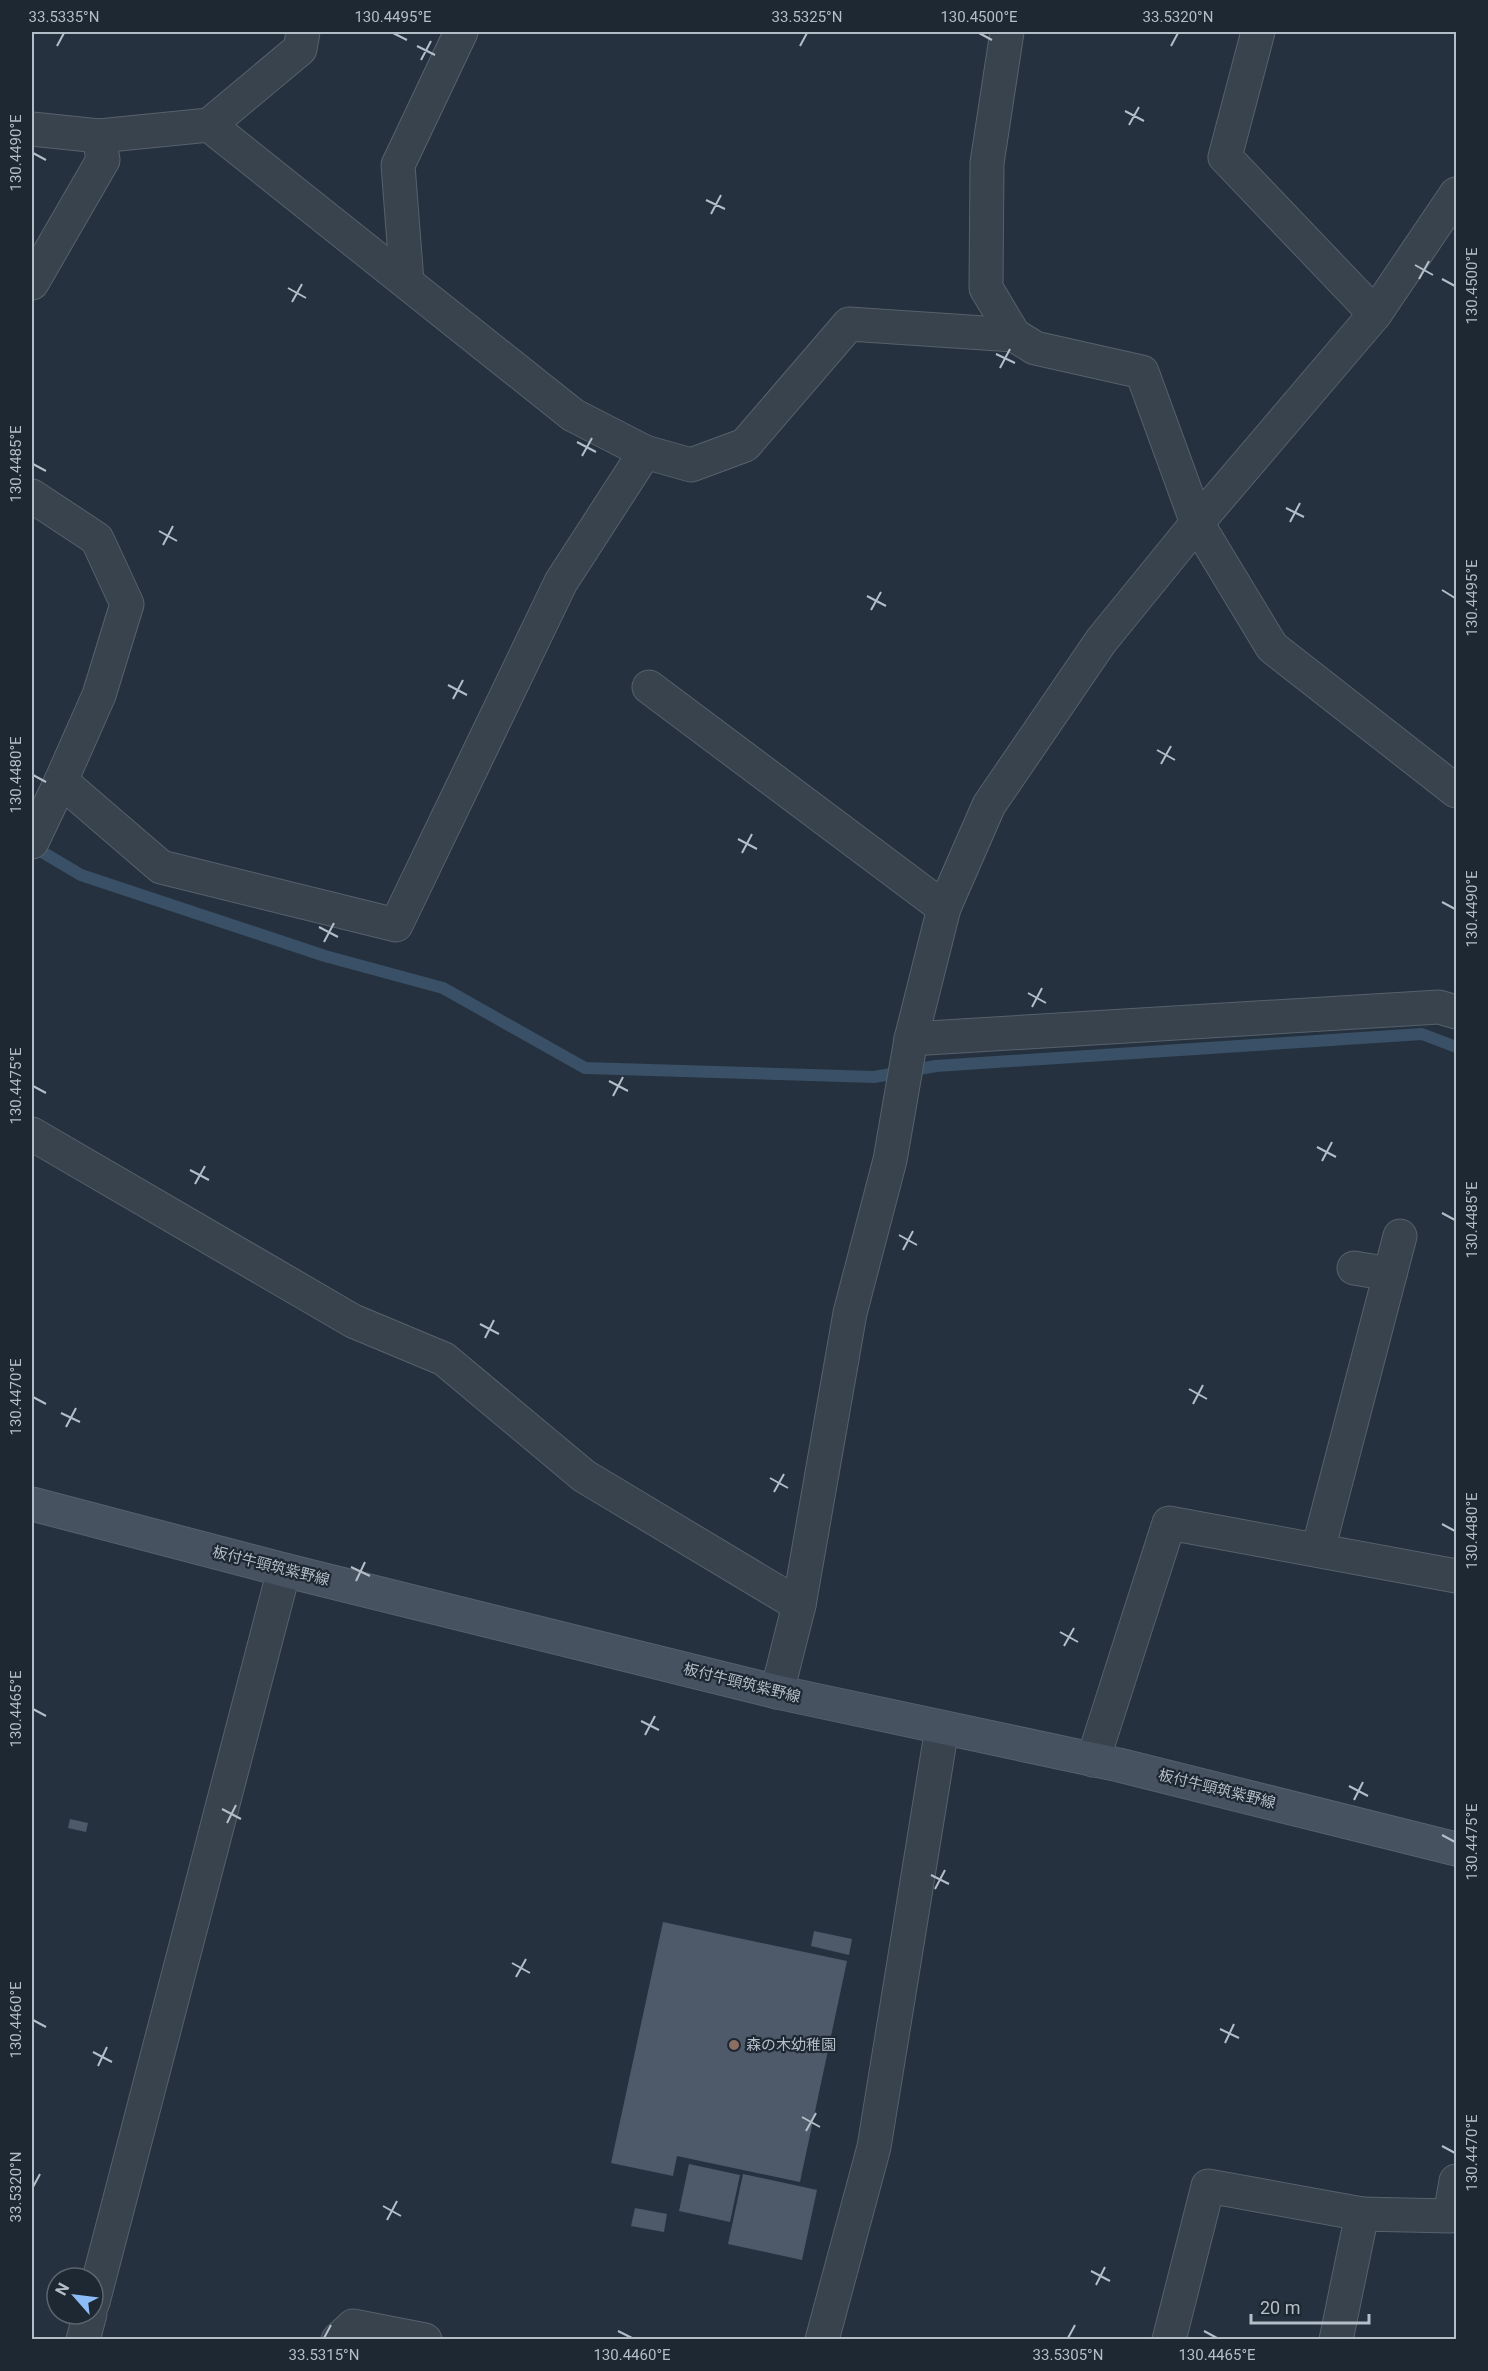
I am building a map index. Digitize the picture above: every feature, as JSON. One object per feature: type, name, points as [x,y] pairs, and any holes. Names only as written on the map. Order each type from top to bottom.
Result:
[{"type":"main road","name":"板付牛頸筑紫野線","points":[[32,1504],[284,1570],[777,1692],[1094,1760],[1456,1849]]},
{"type":"street","points":[[32,129],[99,136],[209,125],[300,50],[303,32]]},
{"type":"street","points":[[407,282],[398,165],[461,32]]},
{"type":"street","points":[[1007,32],[987,163],[986,288],[1014,335],[1035,348],[1142,372],[1197,523],[1272,646],[1456,791]]},
{"type":"street","points":[[1258,32],[1225,157],[1375,314]]},
{"type":"street","points":[[209,125],[573,415],[645,452],[691,465],[745,445],[849,324],[1014,335]]},
{"type":"street","points":[[32,283],[103,160],[99,136]]},
{"type":"street","points":[[777,1692],[799,1605],[850,1312],[890,1160],[911,1038],[944,908],[989,805],[1101,641],[1197,523],[1375,314],[1456,194]]},
{"type":"street","points":[[56,791],[160,867],[396,925],[561,582],[645,452]]},
{"type":"street","points":[[32,496],[97,539],[128,604],[99,695],[32,842]]},
{"type":"street","points":[[649,687],[944,908]]},
{"type":"street","points":[[911,1038],[1439,1007],[1456,1012]]},
{"type":"street","points":[[32,1134],[353,1321],[444,1359],[584,1476],[799,1605]]},
{"type":"street","points":[[1318,1550],[1400,1236]]},
{"type":"street","points":[[1354,1268],[1390,1274]]},
{"type":"street","points":[[1094,1760],[1169,1523],[1456,1576]]},
{"type":"street","points":[[102,2266],[284,1570]]},
{"type":"street","points":[[822,2340],[874,2147],[942,1728]]},
{"type":"street","points":[[1169,2340],[1208,2186],[1362,2214],[1450,2216],[1456,2181]]},
{"type":"street","points":[[1336,2340],[1362,2214]]},
{"type":"street","points":[[338,2340],[353,2326],[425,2340]]},
{"type":"building","points":[[70,1819],[88,1823],[86,1832],[68,1828]]},
{"type":"building","points":[[663,1922],[847,1961],[800,2182],[677,2156],[673,2176],[611,2163]]},
{"type":"building","points":[[814,1931],[852,1939],[849,1955],[811,1946]]},
{"type":"building","points":[[689,2164],[740,2175],[730,2222],[679,2211]]},
{"type":"building","points":[[743,2174],[817,2190],[802,2260],[728,2244]]},
{"type":"building","points":[[635,2208],[667,2214],[664,2232],[631,2226]]},
{"type":"waterway","points":[[32,846],[81,875],[325,956],[443,988],[585,1068],[874,1077],[936,1066],[1422,1034],[1456,1047]]},
{"type":"place","name":"森の木幼稚園","points":[[734,2045]]}]
